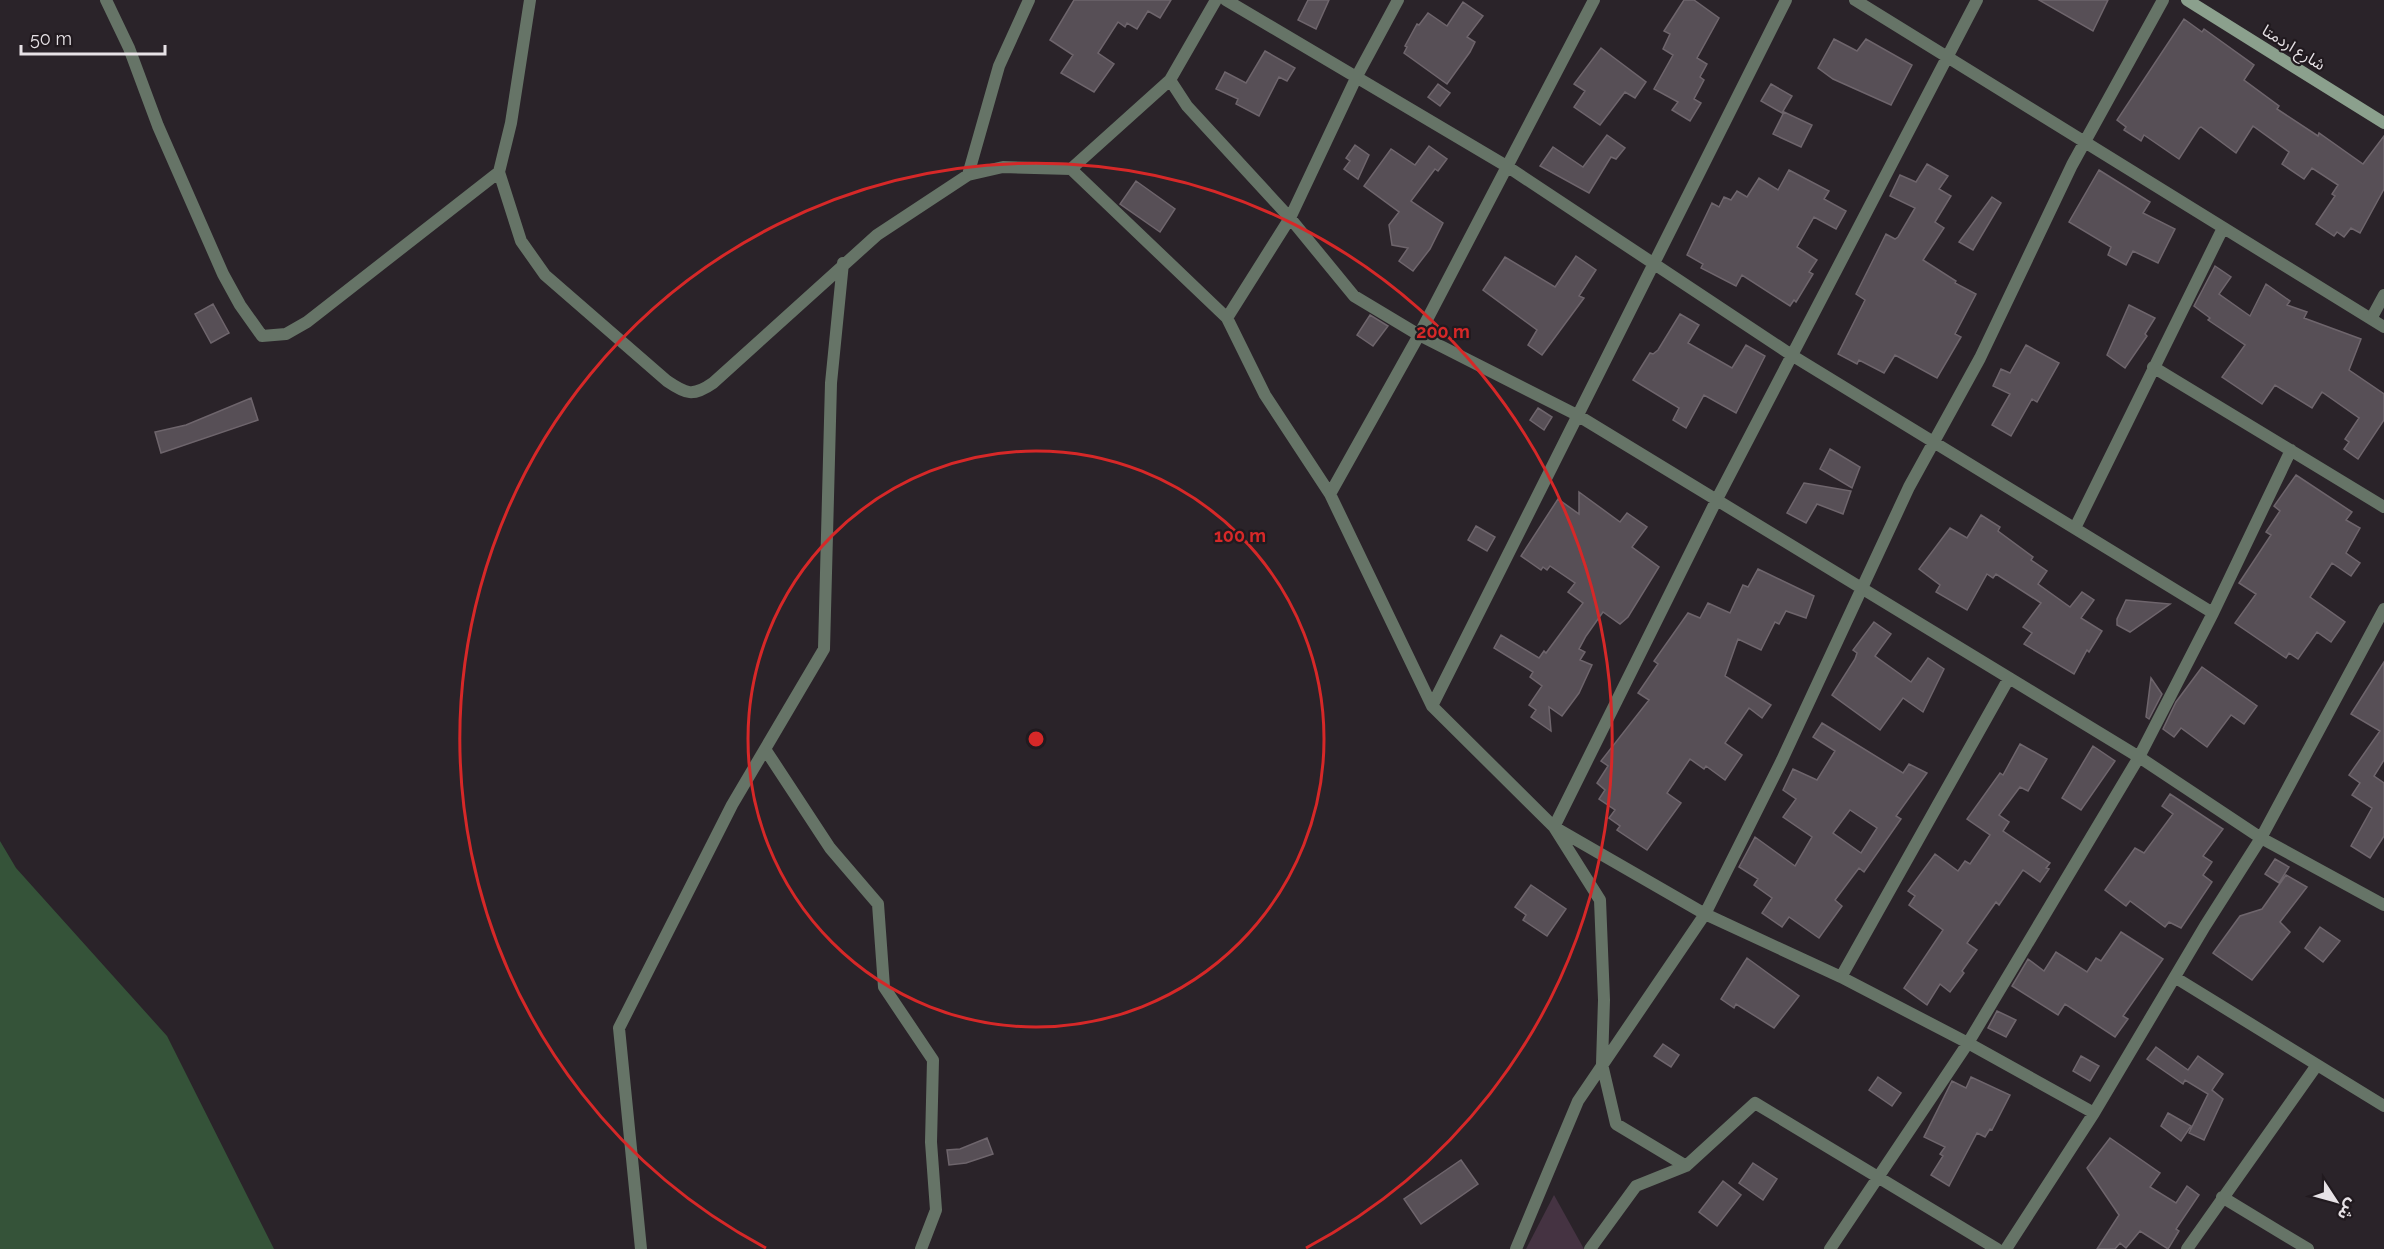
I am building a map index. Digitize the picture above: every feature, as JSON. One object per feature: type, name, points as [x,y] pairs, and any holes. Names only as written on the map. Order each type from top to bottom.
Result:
[{"type":"main road","name":"شارع اردمتا","points":[[2187,0],[2384,123]]},
{"type":"street","points":[[106,0],[129,48],[158,126],[223,274],[240,305],[262,336],[286,334],[308,322],[499,172]]},
{"type":"street","points":[[968,175],[999,66],[1029,0]]},
{"type":"street","points":[[1071,169],[1170,81],[1216,0]]},
{"type":"street","points":[[1226,0],[1508,166],[1793,356],[2213,613]]},
{"type":"street","points":[[1227,318],[1290,218],[1357,76],[1398,0]]},
{"type":"street","points":[[1330,494],[1419,335],[1594,0]]},
{"type":"street","points":[[1432,706],[1786,0]]},
{"type":"street","points":[[1855,0],[2384,327]]},
{"type":"street","points":[[1554,827],[1716,501],[1977,0]]},
{"type":"street","points":[[1516,1249],[1578,1101],[1705,914],[1782,760],[1909,487],[1980,358],[2085,141],[2163,0]]},
{"type":"street","points":[[528,3],[511,123],[499,172],[521,241],[545,275],[667,381],[689,393],[700,392],[713,383],[843,263],[877,235],[968,175],[1003,167],[1071,169],[1227,318],[1265,395],[1330,494],[1432,706],[1554,827],[1600,900],[1604,1000],[1602,1064],[1617,1124],[1686,1166]]},
{"type":"street","points":[[1170,81],[1187,106],[1290,218],[1354,296],[1419,335],[1577,415],[2139,757],[2261,838],[2384,905]]},
{"type":"street","points":[[2075,528],[2223,228]]},
{"type":"street","points":[[641,1249],[619,1028],[732,805],[824,649],[831,383],[843,263]]},
{"type":"street","points":[[2371,318],[2384,296]]},
{"type":"street","points":[[2153,367],[2384,507]]},
{"type":"street","points":[[1830,1249],[1968,1043],[2139,757],[2213,613],[2291,450]]},
{"type":"street","points":[[2006,1249],[2094,1113],[2205,926],[2261,838],[2384,609]]},
{"type":"street","points":[[1841,977],[2009,678]]},
{"type":"street","points":[[765,748],[830,848],[878,904],[884,987],[933,1060],[931,1142],[936,1210],[921,1249]]},
{"type":"street","points":[[1554,827],[1705,914],[1841,977],[1968,1043],[2094,1113]]},
{"type":"street","points":[[2176,978],[2384,1106]]},
{"type":"street","points":[[2187,1249],[2317,1065]]},
{"type":"street","points":[[1590,1249],[1636,1186],[1686,1166],[1755,1103],[1997,1249]]},
{"type":"street","points":[[2222,1197],[2308,1249]]},
{"type":"shaded area","points":[[0,841],[16,868],[167,1036],[274,1249],[0,1249]]},
{"type":"shaded area","points":[[1554,1195],[1584,1249],[1526,1249]]},
{"type":"building","points":[[1074,0],[1171,0],[1160,18],[1148,11],[1137,29],[1127,23],[1125,27],[1118,22],[1098,53],[1114,64],[1094,92],[1061,73],[1073,55],[1050,40]]},
{"type":"building","points":[[1308,0],[1329,0],[1316,29],[1298,20]]},
{"type":"building","points":[[1684,0],[1694,0],[1719,18],[1697,58],[1707,64],[1700,77],[1704,80],[1694,99],[1701,103],[1690,121],[1672,110],[1678,102],[1654,89],[1673,55],[1663,49],[1670,34],[1664,31]]},
{"type":"building","points":[[2039,0],[2108,0],[2093,31]]},
{"type":"building","points":[[1463,2],[1483,16],[1467,37],[1475,42],[1470,52],[1447,84],[1404,53],[1407,47],[1405,46],[1417,24],[1419,25],[1428,13],[1447,26]]},
{"type":"building","points":[[2184,19],[2202,32],[2204,29],[2254,65],[2244,80],[2279,106],[2277,109],[2318,136],[2319,133],[2363,164],[2384,136],[2384,189],[2360,233],[2351,228],[2344,237],[2337,232],[2334,236],[2316,224],[2335,196],[2332,194],[2338,185],[2312,168],[2304,179],[2282,164],[2289,152],[2253,126],[2236,153],[2201,127],[2179,159],[2144,135],[2141,141],[2124,130],[2126,127],[2117,120]]},
{"type":"building","points":[[1834,39],[1857,51],[1866,39],[1912,65],[1891,105],[1833,79],[1818,68]]},
{"type":"building","points":[[1601,48],[1646,82],[1635,98],[1625,92],[1600,125],[1574,107],[1585,91],[1574,84]]},
{"type":"building","points":[[1265,51],[1295,68],[1287,81],[1279,77],[1259,116],[1236,104],[1238,99],[1216,89],[1225,72],[1246,83]]},
{"type":"building","points":[[1438,84],[1450,93],[1440,106],[1428,97]]},
{"type":"building","points":[[1771,84],[1792,96],[1782,113],[1761,101]]},
{"type":"building","points":[[1784,112],[1812,125],[1801,147],[1773,134]]},
{"type":"building","points":[[1607,135],[1625,148],[1616,159],[1611,157],[1589,193],[1540,166],[1553,147],[1583,167]]},
{"type":"building","points":[[1355,145],[1369,155],[1358,179],[1344,169],[1350,161],[1346,158]]},
{"type":"building","points":[[1429,146],[1447,159],[1438,171],[1435,169],[1411,201],[1443,223],[1430,249],[1413,271],[1399,261],[1408,248],[1392,245],[1389,225],[1399,212],[1364,186],[1391,149],[1415,165]]},
{"type":"building","points":[[1927,164],[1948,176],[1939,189],[1951,196],[1935,222],[1944,228],[1923,260],[1956,281],[1955,283],[1976,294],[1955,334],[1961,337],[1937,378],[1895,355],[1884,373],[1859,360],[1857,364],[1838,354],[1865,300],[1856,294],[1886,234],[1895,239],[1898,237],[1915,208],[1890,196],[1900,175],[1916,182]]},
{"type":"building","points":[[1789,170],[1829,191],[1824,199],[1846,211],[1836,229],[1814,217],[1797,247],[1817,260],[1809,272],[1813,274],[1796,302],[1794,300],[1790,306],[1742,275],[1736,286],[1701,268],[1703,264],[1687,255],[1712,203],[1719,207],[1724,197],[1731,200],[1737,191],[1747,197],[1759,178],[1778,190]]},
{"type":"building","points":[[2099,170],[2150,202],[2143,213],[2175,229],[2158,263],[2133,251],[2126,265],[2108,255],[2111,247],[2069,222]]},
{"type":"building","points":[[1136,181],[1175,209],[1160,232],[1120,204]]},
{"type":"building","points":[[1992,197],[2001,203],[1973,250],[1959,242]]},
{"type":"building","points":[[1576,256],[1596,270],[1579,296],[1584,298],[1542,355],[1528,345],[1537,330],[1483,290],[1505,257],[1555,287]]},
{"type":"building","points":[[2215,266],[2231,277],[2219,294],[2250,316],[2266,284],[2290,301],[2287,305],[2307,312],[2304,318],[2361,339],[2349,370],[2384,394],[2384,420],[2358,459],[2344,449],[2349,442],[2345,439],[2359,418],[2322,392],[2312,408],[2275,385],[2262,404],[2222,377],[2245,345],[2208,320],[2210,318],[2194,306]]},
{"type":"building","points":[[213,304],[229,333],[211,343],[195,314]]},
{"type":"building","points":[[2129,305],[2155,318],[2145,334],[2147,336],[2125,368],[2107,355]]},
{"type":"building","points":[[1680,314],[1699,325],[1688,343],[1732,368],[1746,345],[1765,356],[1736,413],[1704,395],[1686,428],[1673,420],[1679,408],[1633,380],[1650,353],[1653,354],[1658,350]]},
{"type":"building","points":[[1370,315],[1388,326],[1373,346],[1357,335]]},
{"type":"building","points":[[2026,345],[2059,363],[2037,402],[2032,399],[2011,436],[1992,425],[2010,394],[1993,386],[2001,369],[2010,373]]},
{"type":"building","points":[[251,398],[258,420],[161,453],[155,432],[186,425]]},
{"type":"building","points":[[1538,408],[1552,417],[1544,430],[1530,420]]},
{"type":"building","points":[[1830,449],[1860,467],[1852,488],[1820,469]]},
{"type":"building","points":[[2296,475],[2352,512],[2346,520],[2360,528],[2346,553],[2360,563],[2351,576],[2332,563],[2310,597],[2345,622],[2331,642],[2317,632],[2298,659],[2289,653],[2286,658],[2235,623],[2256,594],[2239,583],[2271,535],[2266,532],[2280,511],[2274,506]]},
{"type":"building","points":[[1804,483],[1851,491],[1843,514],[1817,504],[1806,523],[1787,513]]},
{"type":"building","points":[[1579,492],[1620,522],[1627,513],[1647,527],[1632,547],[1659,567],[1628,617],[1620,624],[1603,612],[1586,636],[1579,649],[1585,652],[1580,660],[1592,665],[1579,693],[1562,716],[1549,707],[1551,731],[1531,717],[1536,710],[1529,705],[1542,686],[1530,677],[1533,672],[1494,648],[1501,635],[1539,658],[1544,651],[1546,653],[1583,603],[1568,592],[1575,583],[1550,566],[1547,570],[1543,567],[1541,570],[1521,556],[1558,499],[1579,514]]},
{"type":"building","points":[[1981,515],[2000,527],[1998,531],[2033,557],[2031,560],[2047,571],[2038,584],[2070,607],[2082,592],[2094,600],[2081,618],[2102,631],[2089,652],[2087,650],[2074,674],[2024,644],[2032,633],[2023,627],[2041,603],[1996,574],[1993,578],[1987,574],[1967,610],[1936,592],[1940,585],[1919,569],[1950,528],[1967,538]]},
{"type":"building","points":[[1476,526],[1495,537],[1487,551],[1468,540]]},
{"type":"building","points":[[1758,569],[1814,596],[1806,618],[1786,611],[1779,624],[1775,622],[1761,650],[1738,639],[1725,676],[1771,705],[1762,718],[1749,708],[1725,743],[1742,755],[1725,780],[1706,766],[1704,769],[1690,759],[1667,793],[1681,803],[1647,850],[1617,830],[1620,826],[1609,818],[1615,810],[1599,799],[1605,790],[1597,783],[1608,766],[1601,761],[1649,700],[1638,693],[1658,664],[1654,661],[1688,613],[1700,618],[1708,603],[1730,613],[1743,585],[1748,587]]},
{"type":"building","points":[[2126,600],[2170,604],[2130,632],[2117,625],[2117,619]]},
{"type":"building","points":[[1874,622],[1891,634],[1875,656],[1911,682],[1928,658],[1944,669],[1923,712],[1903,698],[1880,730],[1832,695],[1855,659],[1857,653],[1853,650]]},
{"type":"building","points":[[2384,662],[2384,760],[2374,776],[2384,783],[2384,836],[2370,858],[2351,846],[2372,808],[2352,795],[2360,783],[2349,775],[2380,731],[2351,714]]},
{"type":"building","points":[[2202,667],[2257,706],[2244,724],[2231,715],[2207,747],[2181,728],[2174,737],[2163,729],[2176,702]]},
{"type":"building","points":[[2151,678],[2162,694],[2149,719],[2146,717]]},
{"type":"building","points":[[1822,723],[1903,773],[1909,764],[1927,773],[1896,816],[1901,819],[1864,872],[1859,868],[1835,900],[1842,906],[1819,938],[1789,917],[1782,927],[1762,913],[1772,898],[1754,885],[1758,879],[1739,867],[1755,837],[1795,866],[1812,837],[1783,817],[1796,799],[1783,790],[1793,769],[1817,780],[1835,751],[1813,737]],"holes":[[[1850,810],[1877,828],[1861,853],[1833,833]]]},
{"type":"building","points":[[2020,744],[2047,759],[2028,791],[2020,787],[1999,815],[2009,822],[2003,831],[2050,863],[2046,868],[2049,869],[2040,882],[2023,870],[1999,905],[1996,902],[1967,943],[1977,950],[1962,971],[1964,973],[1950,992],[1940,984],[1927,1005],[1904,988],[1943,930],[1909,905],[1915,896],[1908,891],[1935,854],[1958,871],[1965,861],[1970,864],[1990,835],[1967,819],[2000,773],[2003,775]]},
{"type":"building","points":[[2093,746],[2115,761],[2081,810],[2062,798]]},
{"type":"building","points":[[2170,794],[2223,829],[2203,856],[2212,862],[2203,875],[2212,882],[2181,928],[2169,922],[2165,927],[2130,901],[2126,906],[2105,890],[2135,848],[2144,853],[2173,814],[2162,806]]},
{"type":"building","points":[[2275,859],[2289,867],[2279,883],[2265,874]]},
{"type":"building","points":[[2286,875],[2307,887],[2280,922],[2290,932],[2252,980],[2213,953],[2240,916],[2262,909]]},
{"type":"building","points":[[1531,885],[1566,909],[1547,936],[1523,920],[1526,915],[1515,907]]},
{"type":"building","points":[[2320,927],[2340,941],[2323,962],[2305,948]]},
{"type":"building","points":[[2121,932],[2163,959],[2123,1016],[2128,1019],[2115,1037],[2065,1004],[2058,1015],[2012,986],[2028,959],[2044,971],[2056,952],[2087,972],[2096,958],[2101,961]]},
{"type":"building","points":[[1747,958],[1799,996],[1774,1028],[1736,1004],[1734,1008],[1721,999]]},
{"type":"building","points":[[1997,1011],[2016,1020],[2006,1037],[1988,1028]]},
{"type":"building","points":[[1663,1044],[1679,1055],[1671,1067],[1654,1056]]},
{"type":"building","points":[[2156,1047],[2188,1070],[2198,1056],[2223,1074],[2212,1090],[2223,1099],[2204,1140],[2189,1133],[2208,1094],[2185,1080],[2183,1084],[2147,1059]]},
{"type":"building","points":[[2081,1056],[2099,1066],[2090,1081],[2073,1071]]},
{"type":"building","points":[[1878,1077],[1901,1093],[1892,1106],[1869,1090]]},
{"type":"building","points":[[1971,1077],[2010,1095],[1992,1130],[1990,1129],[1985,1137],[1977,1133],[1949,1186],[1931,1175],[1943,1156],[1940,1154],[1945,1147],[1924,1137],[1952,1081],[1966,1088]]},
{"type":"building","points":[[2168,1113],[2191,1126],[2181,1141],[2161,1126]]},
{"type":"building","points":[[987,1138],[993,1154],[966,1163],[949,1165],[947,1150],[960,1149]]},
{"type":"building","points":[[2110,1138],[2160,1173],[2150,1187],[2176,1203],[2187,1186],[2199,1195],[2176,1229],[2179,1231],[2168,1249],[2140,1231],[2126,1248],[2120,1243],[2115,1249],[2097,1249],[2119,1215],[2087,1168]]},
{"type":"building","points":[[1461,1160],[1478,1184],[1421,1224],[1404,1199]]},
{"type":"building","points":[[1753,1163],[1777,1179],[1763,1200],[1739,1183]]},
{"type":"building","points":[[1723,1181],[1741,1195],[1717,1226],[1699,1212]]}]
